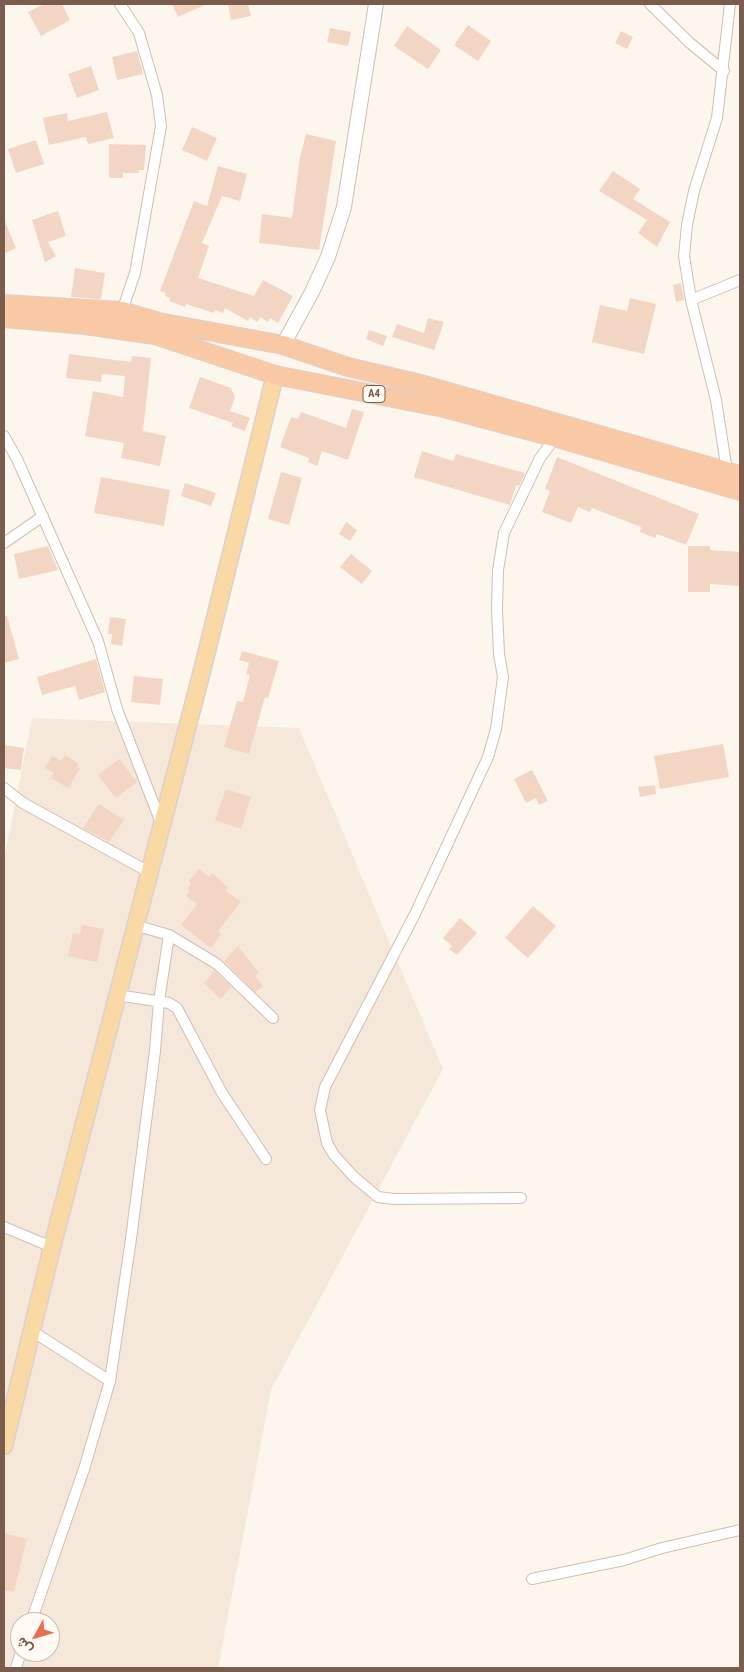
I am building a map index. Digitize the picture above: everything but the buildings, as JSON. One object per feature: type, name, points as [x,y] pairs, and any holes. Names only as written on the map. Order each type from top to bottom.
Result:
[{"type":"highway","name":"A4","points":[[4,304],[122,311],[157,329],[244,365],[275,375],[447,400]]},
{"type":"highway","name":"A4","points":[[4,318],[157,329],[251,339],[283,345],[447,400],[559,431],[734,473]]},
{"type":"highway","points":[[244,365],[251,339]]},
{"type":"highway","points":[[314,382],[321,367],[322,358]]},
{"type":"highway","name":"A4","points":[[559,431],[740,491]]},
{"type":"main road","points":[[4,1446],[52,1247],[275,375]]},
{"type":"street","points":[[120,4],[139,34],[157,96],[161,126],[135,273],[122,311]]},
{"type":"street","points":[[283,345],[312,292],[328,257],[344,207],[376,4]]},
{"type":"street","points":[[650,4],[690,43],[724,71]]},
{"type":"street","points":[[730,4],[724,71],[717,118],[694,191],[686,232],[684,256],[692,300],[734,473]]},
{"type":"street","points":[[692,300],[740,280]]},
{"type":"street","points":[[521,1198],[394,1199],[378,1197],[354,1177],[334,1155],[327,1143],[320,1110],[325,1087],[415,914],[488,757],[496,729],[504,677],[499,654],[496,609],[498,570],[504,533],[540,458],[559,431]]},
{"type":"street","points":[[4,436],[43,516],[98,641],[117,709],[161,824]]},
{"type":"street","points":[[4,543],[43,516]]},
{"type":"street","points":[[4,788],[23,803],[149,872]]},
{"type":"street","points":[[135,925],[170,935],[198,951],[216,964],[273,1018]]},
{"type":"street","points":[[34,1612],[84,1469],[110,1381],[143,1152],[159,1001],[170,935]]},
{"type":"street","points":[[117,995],[169,1003],[180,1012],[222,1092],[266,1159]]},
{"type":"street","points":[[4,1228],[52,1247]]},
{"type":"street","points":[[32,1331],[110,1381]]},
{"type":"street","points":[[532,1579],[624,1560],[662,1548],[740,1530]]},
{"type":"shaded area","points":[[32,718],[299,728],[443,1069],[271,1390],[218,1668],[4,1668],[4,860]]}]
